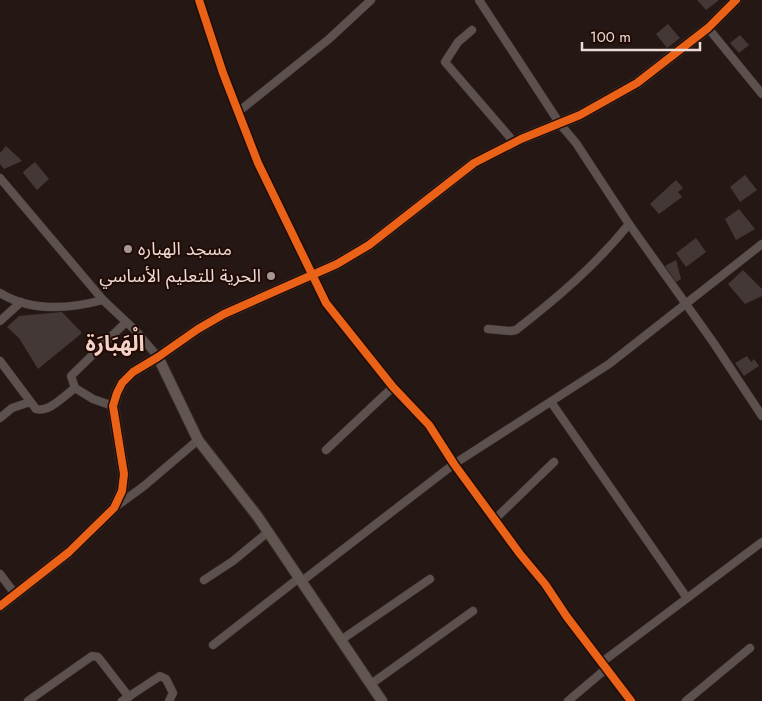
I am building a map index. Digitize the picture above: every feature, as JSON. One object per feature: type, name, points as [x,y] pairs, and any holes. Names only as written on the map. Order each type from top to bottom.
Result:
[{"type":"street","points":[[199,0],[223,73],[258,163],[326,303],[393,387],[429,425],[454,464],[631,701]]},
{"type":"street","points":[[238,112],[329,38],[371,0]]},
{"type":"street","points":[[479,0],[560,124],[576,143],[628,224],[685,303],[762,416]]},
{"type":"street","points":[[114,508],[122,490],[124,474],[113,406],[122,383],[133,372],[224,314],[337,264],[368,245],[468,167],[514,142],[560,124],[601,104],[637,83],[708,28],[735,0]]},
{"type":"street","points":[[708,28],[762,94]]},
{"type":"street","points":[[472,30],[458,42],[445,62],[514,142]]},
{"type":"street","points":[[0,178],[103,300],[158,357],[198,440],[268,532],[382,701]]},
{"type":"street","points":[[488,328],[516,330],[588,270],[610,247],[628,224]]},
{"type":"street","points":[[213,645],[454,464],[609,364],[762,244]]},
{"type":"street","points":[[0,292],[12,300],[31,305],[80,306],[103,300]]},
{"type":"street","points":[[0,322],[21,302]]},
{"type":"street","points":[[113,406],[93,399],[75,388],[71,376],[126,322]]},
{"type":"street","points":[[0,361],[36,409],[42,410],[75,388]]},
{"type":"street","points":[[326,450],[393,387]]},
{"type":"street","points":[[0,418],[12,408],[30,402]]},
{"type":"street","points":[[551,402],[687,598]]},
{"type":"street","points":[[0,606],[69,552],[114,508],[144,486],[198,440]]},
{"type":"street","points":[[495,519],[554,462]]},
{"type":"street","points":[[204,580],[233,561],[268,532]]},
{"type":"street","points":[[568,701],[604,665],[687,598],[762,542]]},
{"type":"street","points":[[0,574],[15,594]]},
{"type":"street","points":[[341,640],[430,579]]},
{"type":"street","points":[[371,684],[473,611]]},
{"type":"street","points":[[686,701],[750,648]]},
{"type":"street","points":[[28,701],[92,656],[98,657],[126,699],[160,676],[166,679],[174,693],[169,701]]},
{"type":"building","points":[[697,0],[719,0],[706,10]]},
{"type":"building","points":[[668,24],[680,38],[667,48],[656,34]]},
{"type":"building","points":[[740,35],[749,45],[739,53],[730,43]]},
{"type":"building","points":[[6,146],[22,161],[4,169],[0,164],[0,153]]},
{"type":"building","points":[[35,162],[49,179],[37,190],[23,173]]},
{"type":"building","points":[[745,175],[757,190],[740,202],[730,187]]},
{"type":"building","points":[[676,180],[683,188],[678,192],[682,197],[659,214],[650,204]]},
{"type":"building","points":[[739,209],[755,229],[736,240],[725,219]]},
{"type":"building","points":[[696,238],[706,252],[686,267],[676,253]]},
{"type":"building","points":[[676,260],[681,279],[676,282],[665,266]]},
{"type":"building","points":[[743,270],[762,289],[762,296],[745,304],[728,284]]},
{"type":"building","points":[[62,312],[82,333],[38,369],[19,338],[7,327],[19,316]]},
{"type":"building","points":[[747,356],[751,362],[754,359],[759,366],[744,376],[735,363]]},
{"type":"cycle path","points":[[199,0],[223,73],[258,163],[326,303],[393,387],[429,425],[454,464],[631,701]]},
{"type":"cycle path","points":[[0,606],[69,552],[114,508],[122,491],[124,474],[113,406],[122,383],[133,372],[224,314],[337,264],[369,245],[474,163],[521,139],[580,115],[637,83],[708,28],[736,0]]},
{"type":"place","name":"مسجد الهباره","points":[[128,249]]},
{"type":"place","name":"الحرية للتعليم الأساسي","points":[[271,276]]},
{"type":"district","name":"الْهَبَارَة","points":[[115,343]]}]
